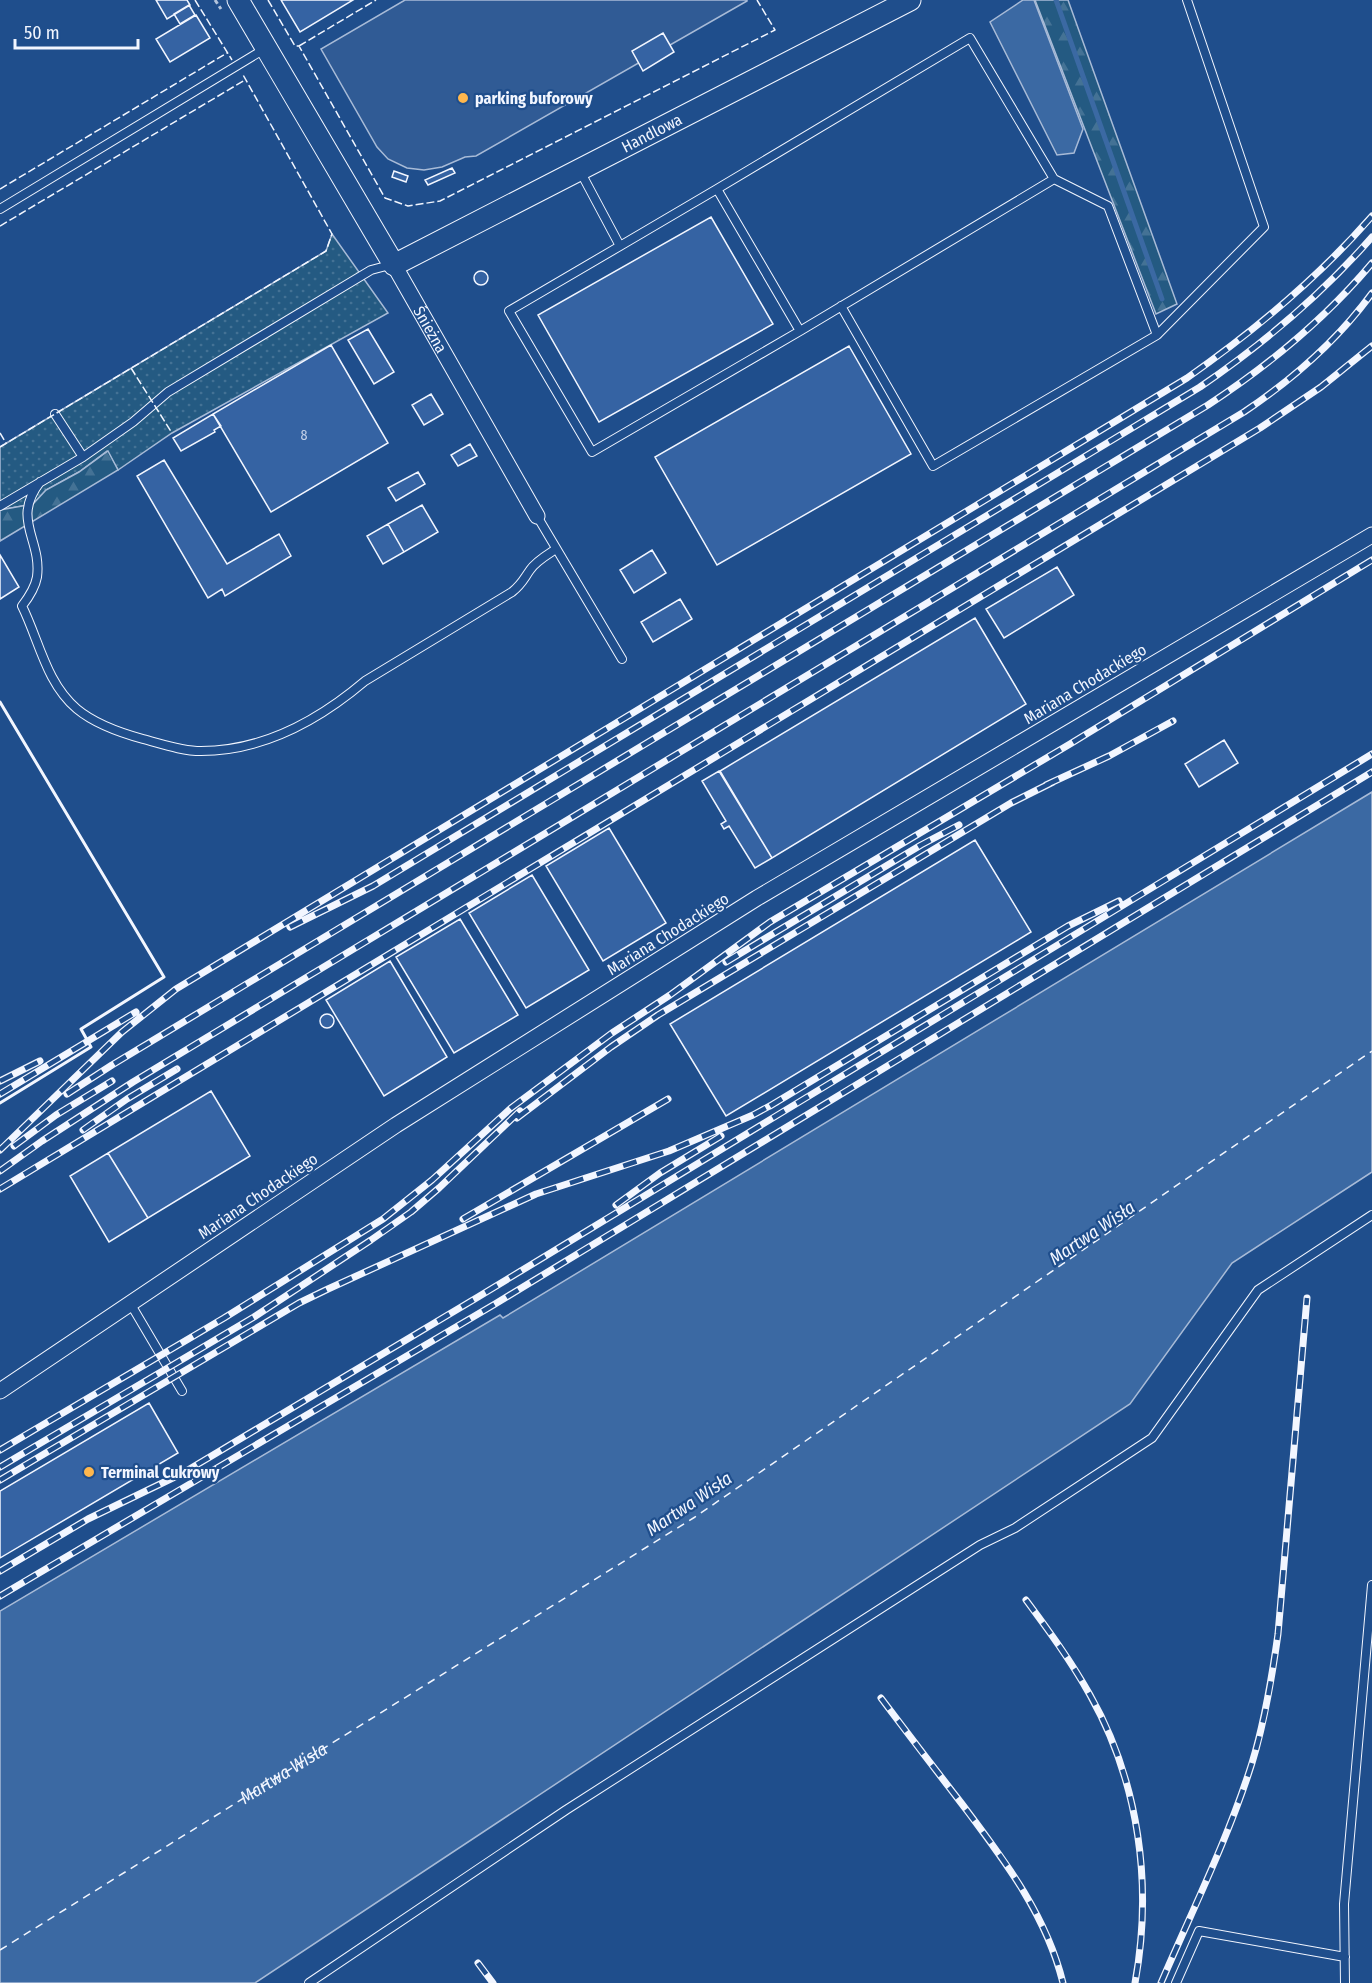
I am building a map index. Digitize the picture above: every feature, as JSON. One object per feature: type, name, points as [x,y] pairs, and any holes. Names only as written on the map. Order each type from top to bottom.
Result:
[{"type":"street","name":"Śnieżna","points":[[238,0],[537,516]]},
{"type":"street","name":"Handlowa","points":[[393,265],[910,0]]},
{"type":"street","name":"Mariana Chodackiego","points":[[0,1391],[396,1125],[757,898],[1372,535]]},
{"type":"lane","points":[[840,306],[933,466],[1157,335],[1264,226],[1188,0]]},
{"type":"lane","points":[[1054,179],[592,452],[509,311],[970,38],[1054,179],[1108,206],[1157,335]]},
{"type":"lane","points":[[0,209],[266,47]]},
{"type":"lane","points":[[579,170],[620,246]]},
{"type":"lane","points":[[717,189],[800,331]]},
{"type":"lane","points":[[0,506],[83,457],[133,422],[168,392],[371,270],[393,265]]},
{"type":"lane","points":[[55,414],[83,457]]},
{"type":"lane","points":[[40,482],[31,493],[27,517],[37,562],[37,577],[32,592],[22,606],[46,665],[60,689],[77,709],[102,724],[167,746],[200,751],[240,747],[281,734],[308,722],[344,699],[365,681],[512,592],[523,582],[529,570],[538,561],[556,549]]},
{"type":"lane","name":"Śnieżna","points":[[537,516],[622,659]]},
{"type":"lane","points":[[309,1983],[566,1810],[980,1545],[1015,1528],[1152,1438],[1258,1290],[1372,1215]]},
{"type":"lane","points":[[130,1303],[182,1391]]},
{"type":"lane","points":[[1345,1983],[1344,1904],[1372,1585]]},
{"type":"lane","points":[[1176,1983],[1199,1930],[1344,1957]]},
{"type":"green space","points":[[1035,0],[1068,0],[1177,304],[1156,314]]},
{"type":"green space","points":[[332,234],[388,313],[172,433],[118,470],[107,451],[79,472],[46,490],[33,504],[0,510],[0,447],[326,251]]},
{"type":"green space","points":[[108,451],[118,470],[0,541],[0,510],[33,504],[46,490],[79,472]]},
{"type":"shaded area","name":"parking buforowy","points":[[405,0],[747,1],[476,156],[465,157],[442,167],[424,170],[407,168],[388,159],[377,147],[321,49]]},
{"type":"water","points":[[1023,0],[1034,0],[1083,129],[1074,153],[1057,155],[990,22]]},
{"type":"water","name":"Martwa Wisła","points":[[1372,792],[1372,1172],[1232,1263],[1130,1404],[255,1983],[0,1983],[0,1611],[500,1315],[503,1318]]},
{"type":"building","points":[[156,0],[187,0],[190,5],[167,19]]},
{"type":"building","points":[[281,0],[353,0],[300,32]]},
{"type":"building","points":[[189,5],[195,15],[180,24],[174,14]]},
{"type":"building","points":[[196,15],[210,38],[170,62],[156,39]]},
{"type":"building","points":[[663,33],[674,52],[643,71],[632,51]]},
{"type":"building","points":[[452,168],[455,173],[428,185],[425,180]]},
{"type":"building","points":[[394,171],[408,176],[406,182],[392,177]]},
{"type":"building","points":[[711,217],[773,324],[599,422],[538,315]]},
{"type":"building","points":[[478,271],[484,271],[488,278],[484,285],[478,285],[474,281],[474,275]]},
{"type":"building","points":[[368,329],[394,372],[374,384],[348,340]]},
{"type":"building","points":[[331,345],[388,443],[271,512],[213,414]]},
{"type":"building","points":[[849,346],[911,454],[717,565],[655,457]]},
{"type":"building","points":[[431,394],[443,414],[424,425],[412,405]]},
{"type":"building","points":[[213,414],[221,426],[214,430],[215,432],[181,451],[173,438]]},
{"type":"building","points":[[470,444],[477,456],[458,466],[451,455]]},
{"type":"building","points":[[164,460],[227,564],[279,534],[291,556],[225,596],[222,589],[208,598],[137,476]]},
{"type":"building","points":[[418,472],[425,484],[396,501],[388,488]]},
{"type":"building","points":[[422,505],[438,532],[404,552],[388,524]]},
{"type":"building","points":[[388,524],[404,552],[383,564],[367,536]]},
{"type":"building","points":[[652,550],[666,573],[634,593],[620,570]]},
{"type":"building","points":[[0,555],[19,587],[0,599]]},
{"type":"building","points":[[1057,567],[1074,595],[1004,638],[986,609]]},
{"type":"building","points":[[680,599],[692,619],[653,642],[641,622]]},
{"type":"building","points":[[975,618],[1026,704],[772,858],[720,771]]},
{"type":"building","points":[[1224,740],[1238,763],[1199,787],[1185,764]]},
{"type":"building","points":[[719,771],[772,858],[755,868],[729,826],[724,829],[721,824],[726,821],[702,781]]},
{"type":"building","points":[[609,828],[666,923],[603,961],[546,866]]},
{"type":"building","points":[[975,840],[1031,932],[726,1116],[670,1024]]},
{"type":"building","points":[[532,875],[589,970],[526,1008],[469,913]]},
{"type":"building","points":[[460,919],[518,1015],[454,1053],[396,957]]},
{"type":"building","points":[[390,961],[447,1057],[384,1096],[326,1000]]},
{"type":"building","points":[[327,1014],[332,1016],[334,1021],[332,1026],[327,1028],[322,1026],[320,1021],[322,1016]]},
{"type":"building","points":[[211,1091],[250,1156],[148,1218],[108,1153]]},
{"type":"building","points":[[108,1153],[148,1218],[109,1242],[70,1176]]},
{"type":"building","name":"Terminal Cukrowy","points":[[149,1403],[178,1453],[0,1558],[0,1491]]},
{"type":"waterway","points":[[1056,0],[1162,299]]},
{"type":"ferry route","points":[[0,1950],[695,1517],[1372,1051]]},
{"type":"railway","points":[[0,1150],[122,1032],[176,989],[1187,378],[1237,342],[1284,303],[1330,261],[1372,216]]},
{"type":"railway","points":[[290,927],[373,886],[1200,387],[1291,317],[1372,237]]},
{"type":"railway","points":[[67,1094],[1208,405],[1253,374],[1316,322],[1372,263]]},
{"type":"railway","points":[[0,1171],[133,1082],[1244,412],[1313,358],[1344,327],[1372,293]]},
{"type":"railway","points":[[0,1189],[1260,428],[1321,387],[1372,346]]},
{"type":"railway","points":[[0,1450],[224,1318],[383,1219],[432,1180],[511,1108],[612,1033],[670,995],[770,922],[1070,744],[1372,560]]},
{"type":"railway","points":[[1046,785],[1109,756],[1173,721]]},
{"type":"railway","points":[[0,1571],[88,1519],[183,1473],[478,1297],[1372,754]]},
{"type":"railway","points":[[0,1596],[495,1304],[1372,772]]},
{"type":"railway","points":[[517,1118],[611,1047],[658,1015],[1011,803],[1053,782]]},
{"type":"railway","points":[[726,962],[921,845],[959,825]]},
{"type":"railway","points":[[770,1106],[1068,926],[1119,901]]},
{"type":"railway","points":[[0,1094],[136,1012]]},
{"type":"railway","points":[[0,1081],[40,1061]]},
{"type":"railway","points":[[83,1130],[127,1099],[177,1069]]},
{"type":"railway","points":[[14,1146],[56,1115],[112,1081]]},
{"type":"railway","points":[[463,1219],[668,1099]]},
{"type":"railway","points":[[0,1480],[299,1303],[536,1194],[669,1151],[753,1115],[777,1102]]},
{"type":"railway","points":[[0,1467],[254,1317],[371,1240],[411,1212],[439,1188],[520,1111]]},
{"type":"railway","points":[[616,1205],[660,1173],[721,1136]]},
{"type":"railway","points":[[1161,1983],[1232,1819],[1257,1747],[1271,1683],[1278,1634],[1307,1298]]},
{"type":"railway","points":[[1026,1600],[1090,1695],[1107,1728],[1131,1799],[1142,1872],[1140,1946],[1135,1983]]},
{"type":"railway","points":[[881,1698],[1008,1867],[1046,1934],[1063,1983]]},
{"type":"railway","points":[[478,1963],[493,1983]]},
{"type":"fence","points":[[195,0],[232,60]]},
{"type":"fence","points":[[268,0],[295,46],[299,46],[385,198],[408,206],[440,201],[775,30],[757,0]]},
{"type":"fence","points":[[299,46],[376,0]]},
{"type":"fence","points":[[0,189],[227,53]]},
{"type":"fence","points":[[0,447],[326,251],[332,234],[242,73]]},
{"type":"fence","points":[[0,226],[245,80]]},
{"type":"fence","points":[[131,368],[172,433]]},
{"type":"fence","points":[[0,433],[6,443]]},
{"type":"wall","points":[[0,702],[164,977],[81,1029],[91,1047],[0,1103]]},
{"type":"place","name":"parking buforowy","points":[[463,98]]},
{"type":"place","name":"Terminal Cukrowy","points":[[89,1472]]}]
